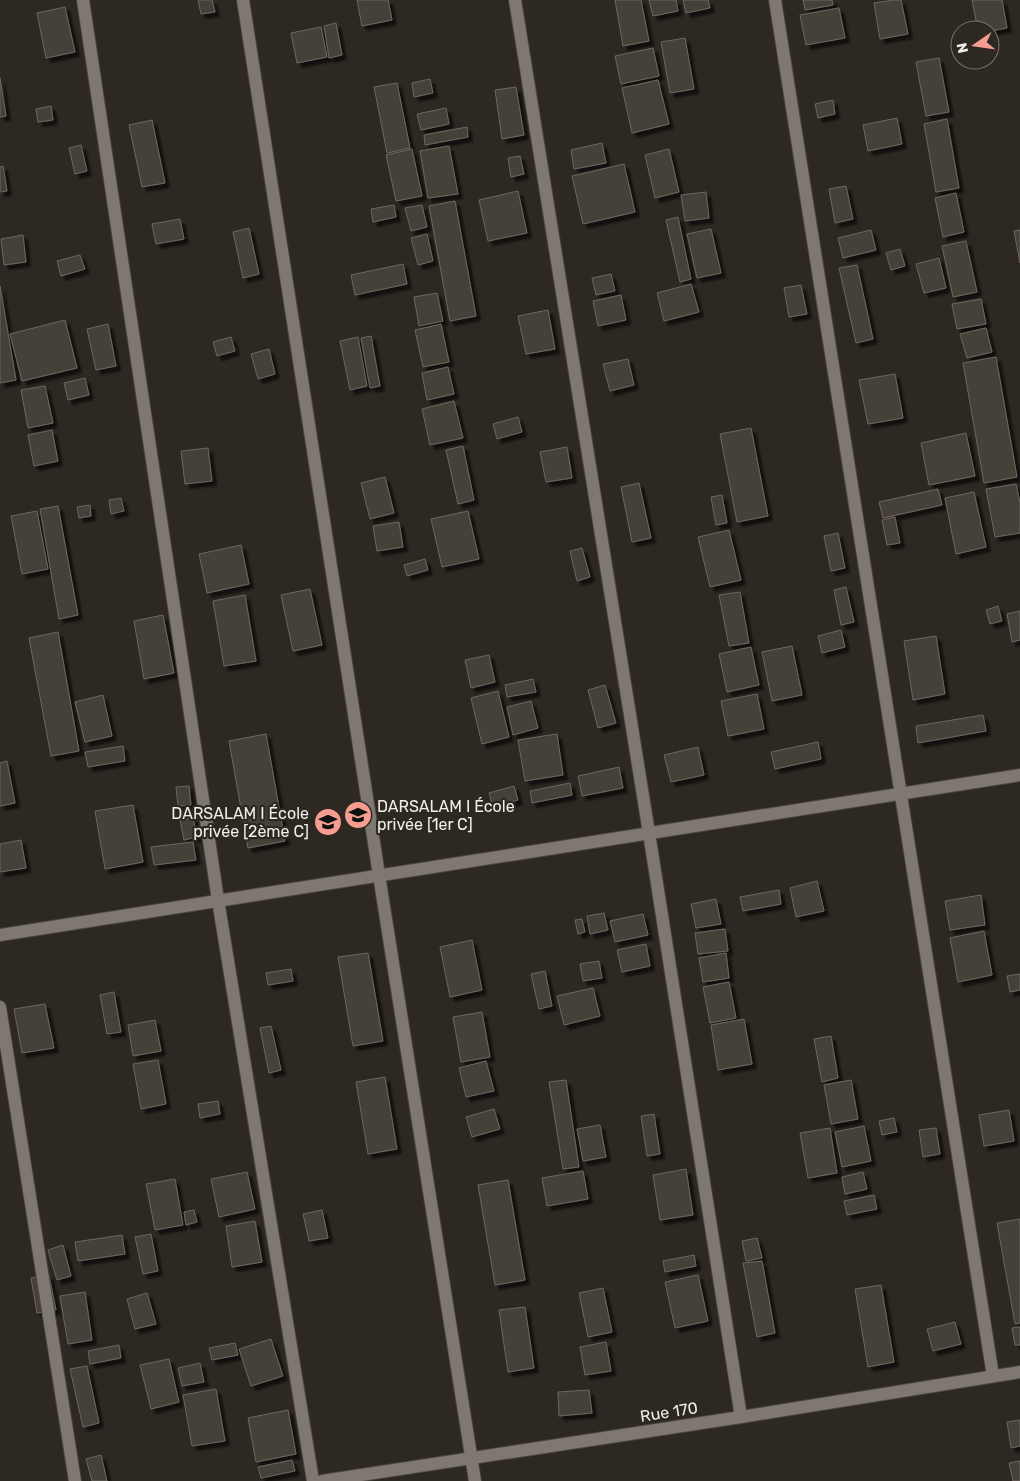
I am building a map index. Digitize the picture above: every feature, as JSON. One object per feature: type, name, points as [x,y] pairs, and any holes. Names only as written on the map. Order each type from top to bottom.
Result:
[{"type":"street","points":[[82,0],[218,900],[313,1481]]},
{"type":"street","points":[[243,0],[475,1481]]},
{"type":"street","points":[[515,0],[741,1417]]},
{"type":"street","points":[[775,0],[993,1376]]},
{"type":"street","points":[[0,935],[1020,775]]},
{"type":"street","points":[[0,1007],[75,1481]]},
{"type":"street","name":"Rue 170","points":[[322,1481],[1020,1372]]},
{"type":"building","points":[[198,0],[212,0],[215,12],[201,14]]},
{"type":"building","points":[[357,0],[388,0],[392,20],[362,26]]},
{"type":"building","points":[[615,0],[641,0],[649,41],[623,46]]},
{"type":"building","points":[[649,0],[676,0],[678,11],[653,16]]},
{"type":"building","points":[[683,0],[708,0],[710,8],[686,13]]},
{"type":"building","points":[[803,0],[832,0],[833,5],[805,10]]},
{"type":"building","points":[[901,0],[908,34],[880,39],[874,3]]},
{"type":"building","points":[[972,0],[1002,0],[1007,28],[1000,29],[1000,20],[976,20]]},
{"type":"building","points":[[65,7],[75,52],[46,58],[37,13]]},
{"type":"building","points":[[839,8],[845,38],[806,45],[800,15]]},
{"type":"building","points":[[336,23],[342,55],[329,58],[324,26]]},
{"type":"building","points":[[321,27],[327,57],[297,63],[291,33]]},
{"type":"building","points":[[685,38],[694,89],[670,93],[661,42]]},
{"type":"building","points":[[653,48],[659,76],[621,84],[615,56]]},
{"type":"building","points":[[939,58],[949,112],[926,116],[916,62]]},
{"type":"building","points":[[0,78],[6,116],[0,117]]},
{"type":"building","points":[[430,79],[433,93],[414,97],[412,83]]},
{"type":"building","points":[[658,80],[669,124],[632,133],[622,88]]},
{"type":"building","points":[[397,83],[410,148],[387,153],[374,87]]},
{"type":"building","points":[[516,87],[524,135],[502,139],[495,90]]},
{"type":"building","points":[[833,100],[835,114],[818,118],[815,104]]},
{"type":"building","points":[[51,106],[53,120],[38,122],[36,109]]},
{"type":"building","points":[[446,108],[449,124],[421,130],[417,114]]},
{"type":"building","points":[[897,118],[902,144],[868,151],[863,125]]},
{"type":"building","points":[[947,119],[959,188],[936,192],[924,124]]},
{"type":"building","points":[[152,120],[165,183],[142,187],[129,125]]},
{"type":"building","points":[[467,127],[468,137],[425,145],[424,135]]},
{"type":"building","points":[[602,143],[606,163],[574,169],[571,150]]},
{"type":"building","points":[[81,145],[87,171],[75,174],[69,148]]},
{"type":"building","points":[[449,146],[458,194],[428,198],[420,151]]},
{"type":"building","points":[[412,149],[422,196],[396,201],[386,155]]},
{"type":"building","points":[[669,149],[679,192],[655,198],[645,155]]},
{"type":"building","points":[[520,156],[524,174],[511,177],[508,158]]},
{"type":"building","points":[[624,164],[635,212],[583,224],[572,176]]},
{"type":"building","points":[[3,166],[7,191],[0,192],[0,167]]},
{"type":"building","points":[[846,186],[853,219],[835,223],[829,189]]},
{"type":"building","points":[[518,191],[527,233],[488,241],[479,200]]},
{"type":"building","points":[[706,192],[709,218],[685,221],[681,195]]},
{"type":"building","points":[[956,193],[964,232],[943,237],[935,198]]},
{"type":"building","points":[[455,201],[476,316],[450,321],[429,206]]},
{"type":"building","points":[[394,205],[396,217],[373,222],[371,209]]},
{"type":"building","points":[[422,205],[427,227],[411,231],[405,208]]},
{"type":"building","points":[[678,217],[691,279],[680,282],[666,220]]},
{"type":"building","points":[[180,219],[184,239],[156,244],[152,224]]},
{"type":"building","points":[[249,228],[259,274],[243,278],[233,232]]},
{"type":"building","points":[[711,229],[721,273],[697,278],[687,234]]},
{"type":"building","points":[[871,230],[876,250],[843,258],[838,238]]},
{"type":"building","points":[[1020,230],[1020,263],[1014,231]]},
{"type":"building","points":[[427,234],[433,261],[418,265],[411,238]]},
{"type":"building","points":[[23,235],[26,262],[4,265],[1,239]]},
{"type":"building","points":[[966,241],[977,292],[953,297],[942,246]]},
{"type":"building","points":[[900,249],[905,266],[891,270],[886,253]]},
{"type":"building","points":[[80,255],[85,269],[61,276],[57,261]]},
{"type":"building","points":[[939,258],[946,288],[924,293],[916,264]]},
{"type":"building","points":[[403,264],[407,284],[355,295],[351,275]]},
{"type":"building","points":[[857,265],[873,339],[856,343],[839,268]]},
{"type":"building","points":[[611,274],[615,291],[596,295],[592,278]]},
{"type":"building","points":[[691,284],[699,312],[664,321],[657,293]]},
{"type":"building","points":[[801,285],[807,314],[789,317],[784,288]]},
{"type":"building","points":[[0,286],[16,380],[0,383]]},
{"type":"building","points":[[437,293],[443,321],[419,326],[414,297]]},
{"type":"building","points":[[621,295],[626,320],[598,326],[593,301]]},
{"type":"building","points":[[981,299],[986,324],[957,329],[952,304]]},
{"type":"building","points":[[548,310],[555,349],[526,354],[518,316]]},
{"type":"building","points":[[65,320],[77,368],[22,381],[10,334]]},
{"type":"building","points":[[108,324],[116,366],[96,370],[87,329]]},
{"type":"building","points":[[441,324],[449,362],[423,367],[415,330]]},
{"type":"building","points":[[986,328],[992,352],[967,358],[960,334]]},
{"type":"building","points":[[371,336],[380,386],[370,388],[361,338]]},
{"type":"building","points":[[231,337],[235,351],[217,356],[213,342]]},
{"type":"building","points":[[358,337],[367,386],[350,390],[340,341]]},
{"type":"building","points":[[269,349],[275,374],[258,379],[251,354]]},
{"type":"building","points":[[996,357],[1017,477],[984,483],[963,363]]},
{"type":"building","points":[[628,359],[634,385],[610,391],[603,364]]},
{"type":"building","points":[[448,367],[454,394],[427,400],[422,373]]},
{"type":"building","points":[[895,374],[903,418],[868,424],[859,380]]},
{"type":"building","points":[[85,378],[89,395],[68,400],[64,383]]},
{"type":"building","points":[[45,386],[53,423],[28,428],[21,390]]},
{"type":"building","points":[[454,401],[463,438],[430,445],[422,409]]},
{"type":"building","points":[[518,417],[522,432],[497,439],[493,424]]},
{"type":"building","points":[[751,428],[768,516],[737,522],[720,434]]},
{"type":"building","points":[[52,430],[58,461],[34,466],[28,435]]},
{"type":"building","points":[[966,433],[975,476],[929,485],[921,443]]},
{"type":"building","points":[[463,446],[474,500],[458,504],[446,450]]},
{"type":"building","points":[[567,447],[572,478],[546,482],[540,452]]},
{"type":"building","points":[[208,448],[212,481],[185,484],[181,451]]},
{"type":"building","points":[[385,477],[394,513],[370,519],[361,483]]},
{"type":"building","points":[[639,483],[651,538],[632,542],[621,487]]},
{"type":"building","points":[[1016,484],[1020,503],[1020,533],[995,537],[986,489]]},
{"type":"building","points":[[938,489],[942,505],[883,518],[879,502]]},
{"type":"building","points":[[974,492],[986,547],[956,554],[945,498]]},
{"type":"building","points":[[722,495],[727,523],[716,525],[711,497]]},
{"type":"building","points":[[121,498],[124,511],[111,514],[109,500]]},
{"type":"building","points":[[90,505],[91,516],[79,518],[77,507]]},
{"type":"building","points":[[58,506],[78,615],[59,619],[40,509]]},
{"type":"building","points":[[37,511],[48,569],[22,574],[11,516]]},
{"type":"building","points":[[468,511],[479,559],[442,567],[431,519]]},
{"type":"building","points":[[895,517],[900,543],[887,545],[882,520]]},
{"type":"building","points":[[399,522],[403,547],[377,551],[373,526]]},
{"type":"building","points":[[729,530],[741,580],[710,587],[698,537]]},
{"type":"building","points":[[838,533],[845,568],[831,571],[824,536]]},
{"type":"building","points":[[241,545],[249,584],[207,593],[199,554]]},
{"type":"building","points":[[582,548],[590,577],[577,581],[570,551]]},
{"type":"building","points":[[425,559],[428,570],[407,576],[404,565]]},
{"type":"building","points":[[846,587],[854,622],[841,625],[834,590]]},
{"type":"building","points":[[310,589],[322,645],[293,651],[281,595]]},
{"type":"building","points":[[740,592],[749,643],[729,646],[719,595]]},
{"type":"building","points":[[245,595],[256,661],[224,666],[213,601]]},
{"type":"building","points":[[998,606],[1002,621],[990,624],[986,610]]},
{"type":"building","points":[[1020,611],[1020,640],[1012,642],[1007,614]]},
{"type":"building","points":[[163,615],[174,673],[144,679],[134,621]]},
{"type":"building","points":[[841,630],[845,647],[822,653],[818,636]]},
{"type":"building","points":[[58,632],[79,751],[51,756],[29,638]]},
{"type":"building","points":[[936,636],[945,694],[913,700],[904,641]]},
{"type":"building","points":[[792,646],[802,695],[772,701],[762,652]]},
{"type":"building","points":[[751,647],[759,685],[727,692],[719,654]]},
{"type":"building","points":[[489,655],[495,682],[471,688],[465,660]]},
{"type":"building","points":[[533,679],[536,692],[507,697],[505,685]]},
{"type":"building","points":[[605,685],[616,723],[598,728],[588,690]]},
{"type":"building","points":[[498,691],[509,737],[482,744],[471,698]]},
{"type":"building","points":[[757,694],[764,729],[728,736],[721,701]]},
{"type":"building","points":[[103,695],[112,736],[85,742],[75,702]]},
{"type":"building","points":[[531,701],[538,728],[513,735],[507,707]]},
{"type":"building","points":[[983,715],[986,731],[918,743],[916,726]]},
{"type":"building","points":[[266,734],[285,841],[248,848],[229,741]]},
{"type":"building","points":[[557,734],[563,775],[525,781],[518,740]]},
{"type":"building","points":[[818,742],[821,759],[775,769],[771,752]]},
{"type":"building","points":[[123,746],[125,761],[88,767],[85,752]]},
{"type":"building","points":[[698,747],[704,775],[671,782],[664,755]]},
{"type":"building","points":[[7,761],[15,803],[0,806],[0,763]]},
{"type":"building","points":[[619,767],[623,788],[582,796],[578,776]]},
{"type":"building","points":[[570,783],[572,795],[532,803],[530,791]]},
{"type":"building","points":[[189,786],[191,805],[178,806],[176,787]]},
{"type":"building","points":[[514,786],[518,800],[493,807],[489,793]]},
{"type":"building","points":[[133,805],[143,862],[105,869],[95,811]]},
{"type":"building","points":[[193,818],[197,837],[184,840],[180,820]]},
{"type":"building","points":[[21,840],[26,868],[0,872],[0,844]]},
{"type":"building","points":[[193,842],[196,860],[154,865],[151,847]]},
{"type":"building","points":[[817,881],[824,911],[796,917],[790,888]]},
{"type":"building","points":[[779,890],[781,904],[743,911],[740,897]]},
{"type":"building","points":[[981,895],[985,925],[950,930],[945,901]]},
{"type":"building","points":[[716,899],[721,924],[696,928],[691,904]]},
{"type":"building","points":[[604,913],[608,930],[590,934],[587,916]]},
{"type":"building","points":[[643,914],[648,935],[615,942],[610,921]]},
{"type":"building","points":[[582,919],[585,932],[578,934],[575,920]]},
{"type":"building","points":[[725,929],[728,951],[698,954],[695,933]]},
{"type":"building","points":[[984,931],[992,975],[958,982],[950,938]]},
{"type":"building","points":[[472,940],[482,990],[450,997],[440,947]]},
{"type":"building","points":[[646,944],[650,966],[622,972],[617,950]]},
{"type":"building","points":[[368,953],[383,1041],[353,1046],[338,957]]},
{"type":"building","points":[[726,953],[729,978],[703,982],[699,958]]},
{"type":"building","points":[[599,961],[602,978],[583,981],[580,964]]},
{"type":"building","points":[[291,969],[293,981],[268,985],[266,973]]},
{"type":"building","points":[[545,971],[552,1006],[539,1009],[531,974]]},
{"type":"building","points":[[1020,974],[1020,990],[1010,992],[1007,976]]},
{"type":"building","points":[[729,982],[736,1018],[710,1023],[703,987]]},
{"type":"building","points":[[593,988],[600,1016],[564,1025],[557,996]]},
{"type":"building","points":[[114,992],[121,1032],[107,1034],[100,995]]},
{"type":"building","points":[[45,1004],[54,1048],[22,1053],[14,1009]]},
{"type":"building","points":[[482,1012],[490,1057],[461,1062],[453,1017]]},
{"type":"building","points":[[744,1019],[752,1064],[718,1070],[711,1025]]},
{"type":"building","points":[[155,1020],[161,1051],[133,1056],[128,1025]]},
{"type":"building","points":[[271,1026],[281,1070],[269,1073],[260,1028]]},
{"type":"building","points":[[831,1036],[838,1078],[822,1082],[814,1039]]},
{"type":"building","points":[[158,1060],[166,1104],[141,1109],[133,1064]]},
{"type":"building","points":[[486,1061],[494,1091],[466,1097],[459,1068]]},
{"type":"building","points":[[385,1077],[397,1149],[368,1154],[356,1082]]},
{"type":"building","points":[[566,1080],[579,1167],[563,1169],[549,1082]]},
{"type":"building","points":[[851,1080],[858,1119],[831,1124],[824,1085]]},
{"type":"building","points":[[218,1101],[220,1114],[200,1118],[198,1104]]},
{"type":"building","points":[[494,1109],[500,1129],[472,1137],[466,1117]]},
{"type":"building","points":[[1009,1110],[1014,1141],[984,1146],[979,1115]]},
{"type":"building","points":[[654,1114],[660,1154],[647,1156],[641,1116]]},
{"type":"building","points":[[894,1118],[897,1132],[882,1135],[879,1121]]},
{"type":"building","points":[[600,1125],[606,1157],[583,1161],[577,1129]]},
{"type":"building","points":[[864,1126],[871,1161],[842,1167],[835,1132]]},
{"type":"building","points":[[830,1128],[837,1173],[808,1178],[800,1133]]},
{"type":"building","points":[[936,1128],[940,1154],[923,1157],[919,1130]]},
{"type":"building","points":[[686,1169],[693,1215],[660,1220],[653,1175]]},
{"type":"building","points":[[583,1171],[588,1199],[547,1206],[542,1178]]},
{"type":"building","points":[[247,1172],[255,1209],[219,1217],[211,1179]]},
{"type":"building","points":[[863,1172],[867,1189],[845,1194],[842,1177]]},
{"type":"building","points":[[175,1179],[183,1225],[155,1230],[146,1184]]},
{"type":"building","points":[[508,1180],[525,1280],[495,1285],[478,1185]]},
{"type":"building","points":[[874,1195],[877,1209],[847,1215],[844,1201]]},
{"type":"building","points":[[194,1210],[197,1222],[186,1225],[184,1212]]},
{"type":"building","points":[[322,1210],[328,1238],[309,1241],[303,1214]]},
{"type":"building","points":[[1020,1219],[1020,1323],[1015,1324],[997,1223]]},
{"type":"building","points":[[255,1221],[262,1262],[232,1267],[226,1226]]},
{"type":"building","points":[[151,1234],[158,1271],[143,1274],[135,1237]]},
{"type":"building","points":[[122,1235],[125,1254],[78,1261],[75,1242]]},
{"type":"building","points":[[757,1238],[762,1258],[746,1261],[742,1241]]},
{"type":"building","points":[[63,1245],[71,1276],[57,1280],[48,1250]]},
{"type":"building","points":[[694,1255],[696,1266],[665,1272],[663,1261]]},
{"type":"building","points":[[762,1261],[775,1333],[757,1337],[743,1263]]},
{"type":"building","points":[[49,1275],[56,1310],[37,1313],[31,1278]]},
{"type":"building","points":[[698,1275],[708,1321],[675,1328],[665,1282]]},
{"type":"building","points":[[881,1285],[894,1362],[868,1367],[855,1289]]},
{"type":"building","points":[[603,1288],[612,1332],[588,1337],[579,1293]]},
{"type":"building","points":[[85,1292],[92,1340],[68,1344],[60,1296]]},
{"type":"building","points":[[147,1293],[156,1324],[135,1329],[127,1299]]},
{"type":"building","points":[[525,1307],[534,1368],[508,1372],[499,1310]]},
{"type":"building","points":[[955,1322],[961,1344],[933,1351],[927,1329]]},
{"type":"building","points":[[1020,1327],[1020,1345],[1015,1345],[1012,1328]]},
{"type":"building","points":[[271,1339],[283,1376],[251,1386],[239,1349]]},
{"type":"building","points":[[606,1342],[611,1371],[585,1375],[580,1347]]},
{"type":"building","points":[[235,1343],[238,1355],[212,1360],[209,1348]]},
{"type":"building","points":[[119,1345],[121,1358],[90,1364],[88,1351]]},
{"type":"building","points":[[169,1359],[179,1402],[151,1409],[140,1365]]},
{"type":"building","points":[[200,1363],[204,1382],[182,1386],[178,1368]]},
{"type":"building","points":[[87,1366],[99,1423],[83,1427],[70,1369]]},
{"type":"building","points":[[216,1389],[225,1441],[192,1446],[183,1395]]},
{"type":"building","points":[[589,1390],[592,1413],[559,1416],[558,1392]]},
{"type":"building","points":[[288,1410],[296,1454],[256,1462],[248,1418]]},
{"type":"building","points":[[1020,1420],[1020,1446],[1011,1448],[1007,1422]]},
{"type":"building","points":[[101,1455],[107,1481],[92,1481],[86,1459]]},
{"type":"building","points":[[292,1460],[295,1471],[261,1478],[258,1467]]},
{"type":"building","points":[[1020,1461],[1020,1481],[1013,1481],[1009,1463]]},
{"type":"place","name":"DARSALAM I École privée [1er C]","points":[[358,815]]},
{"type":"place","name":"DARSALAM I École privée [2ème C]","points":[[328,822]]}]
